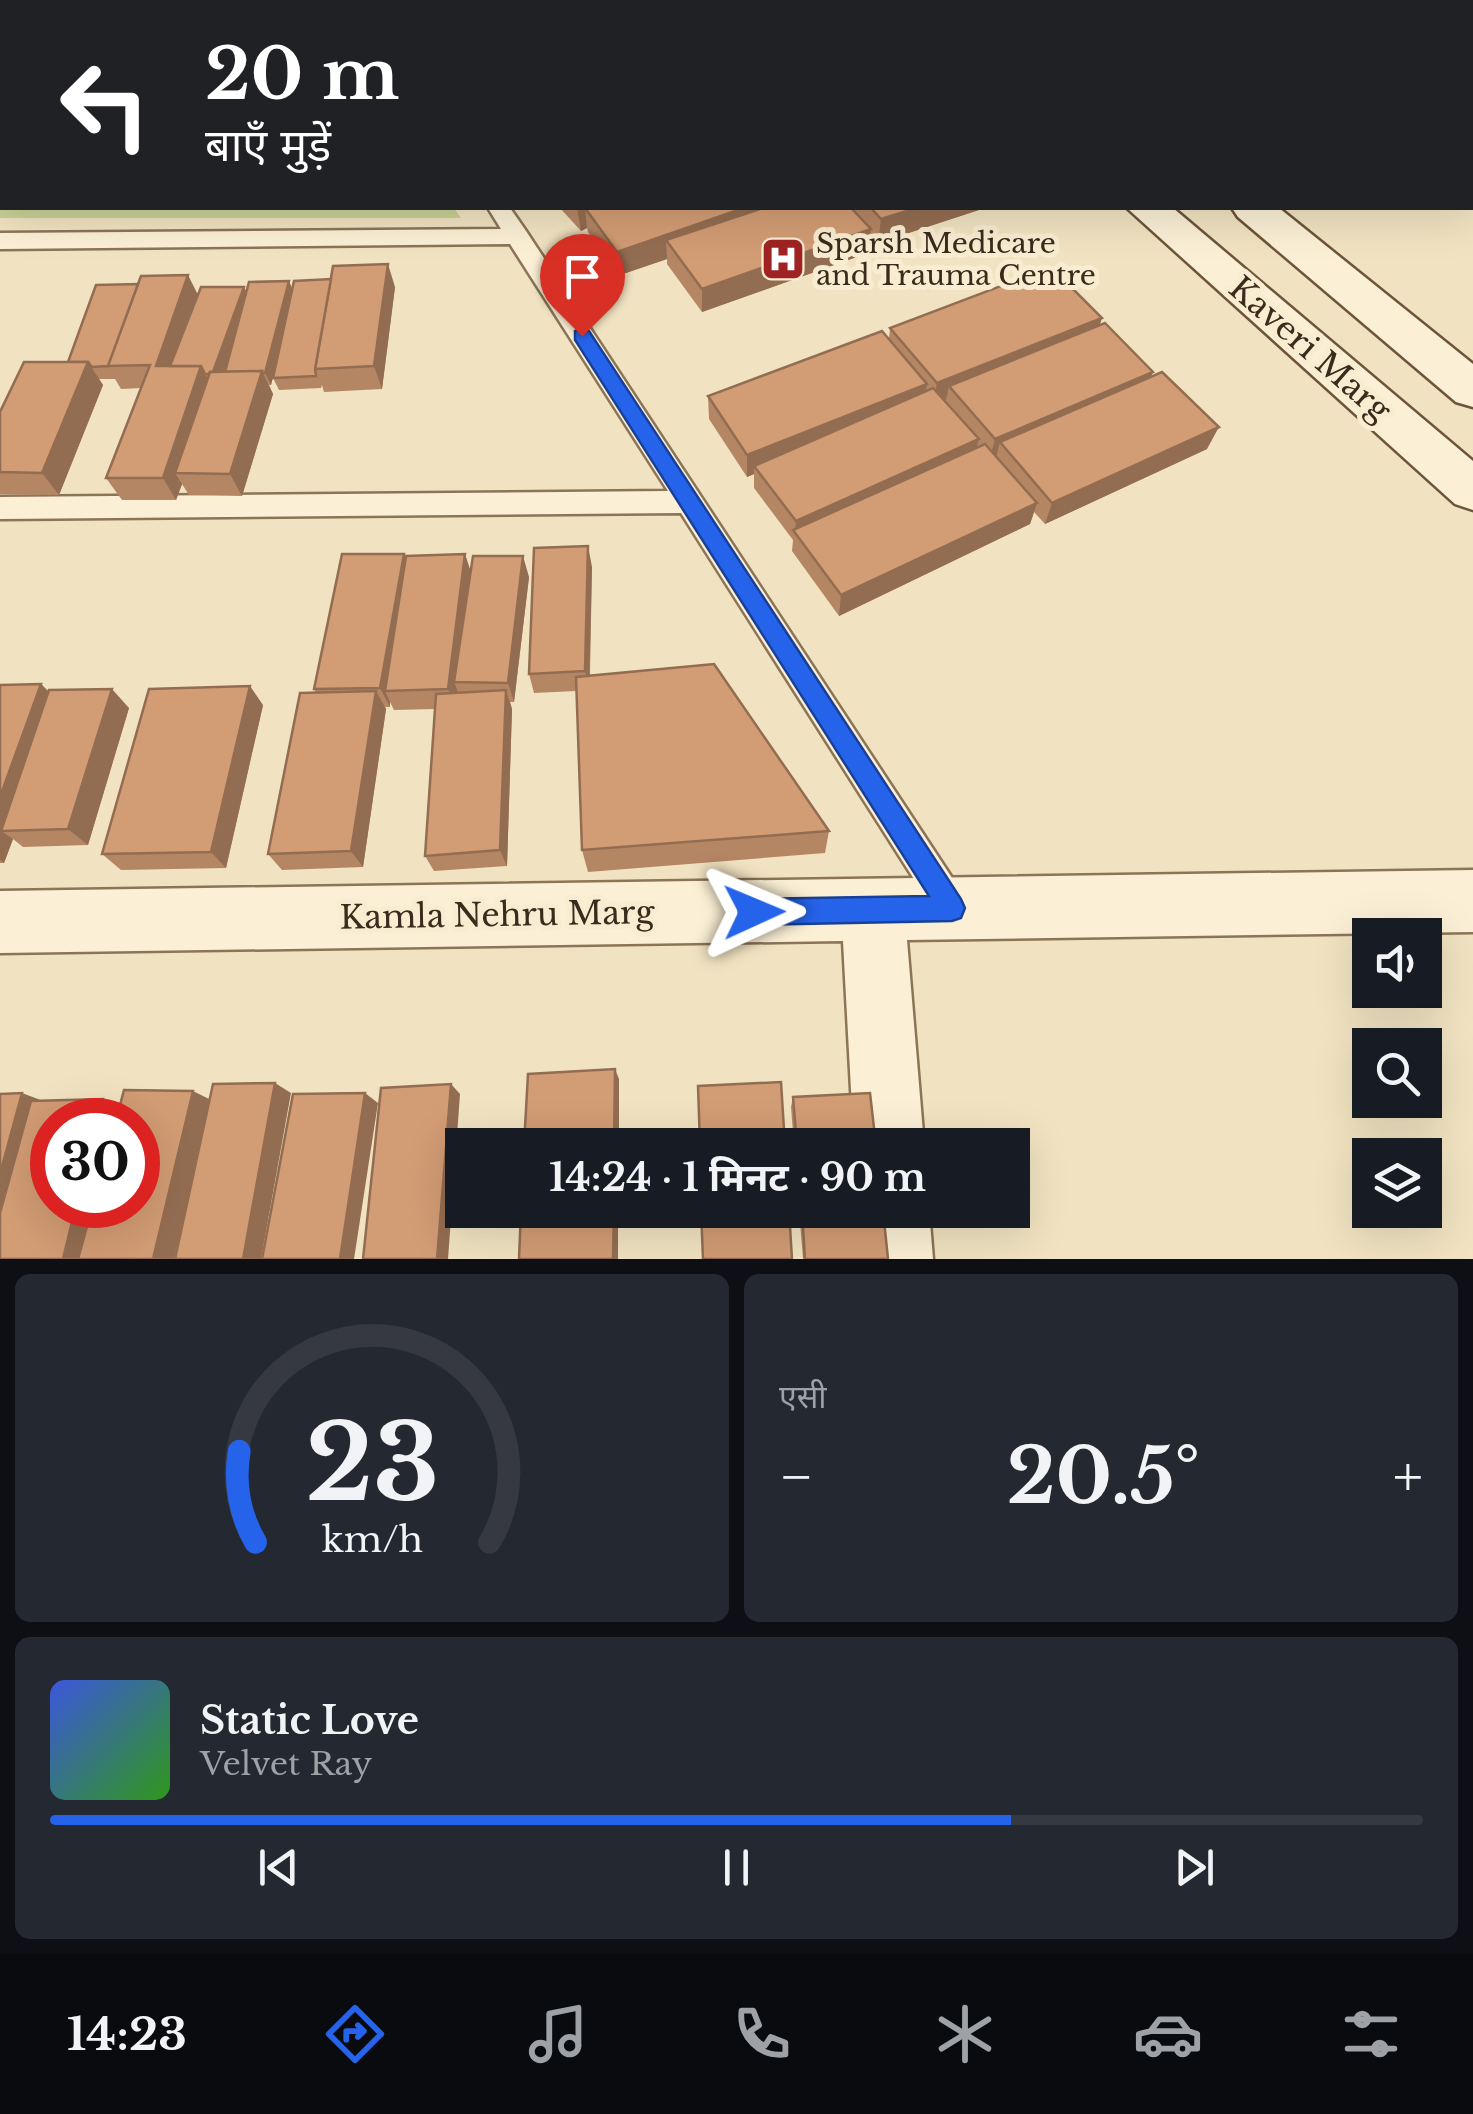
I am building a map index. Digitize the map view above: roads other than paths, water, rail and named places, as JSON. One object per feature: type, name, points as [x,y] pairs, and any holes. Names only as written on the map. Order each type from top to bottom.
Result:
[{"type":"street","name":"Kaveri Marg","points":[[1150,210],[1473,490]]},
{"type":"street","points":[[1255,210],[1473,390]]},
{"type":"street","name":"Kamla Nehru Marg","points":[[0,922],[952,908],[1468,916]]},
{"type":"street","points":[[873,910],[888,1128]]},
{"type":"street","points":[[894,1228],[896,1259]]},
{"type":"lane","points":[[501,210],[952,908]]},
{"type":"lane","points":[[0,240],[518,236]]},
{"type":"lane","points":[[0,508],[689,502]]},
{"type":"place","name":"Sparsh Medicare and Trauma Centre","points":[[783,259]]}]
